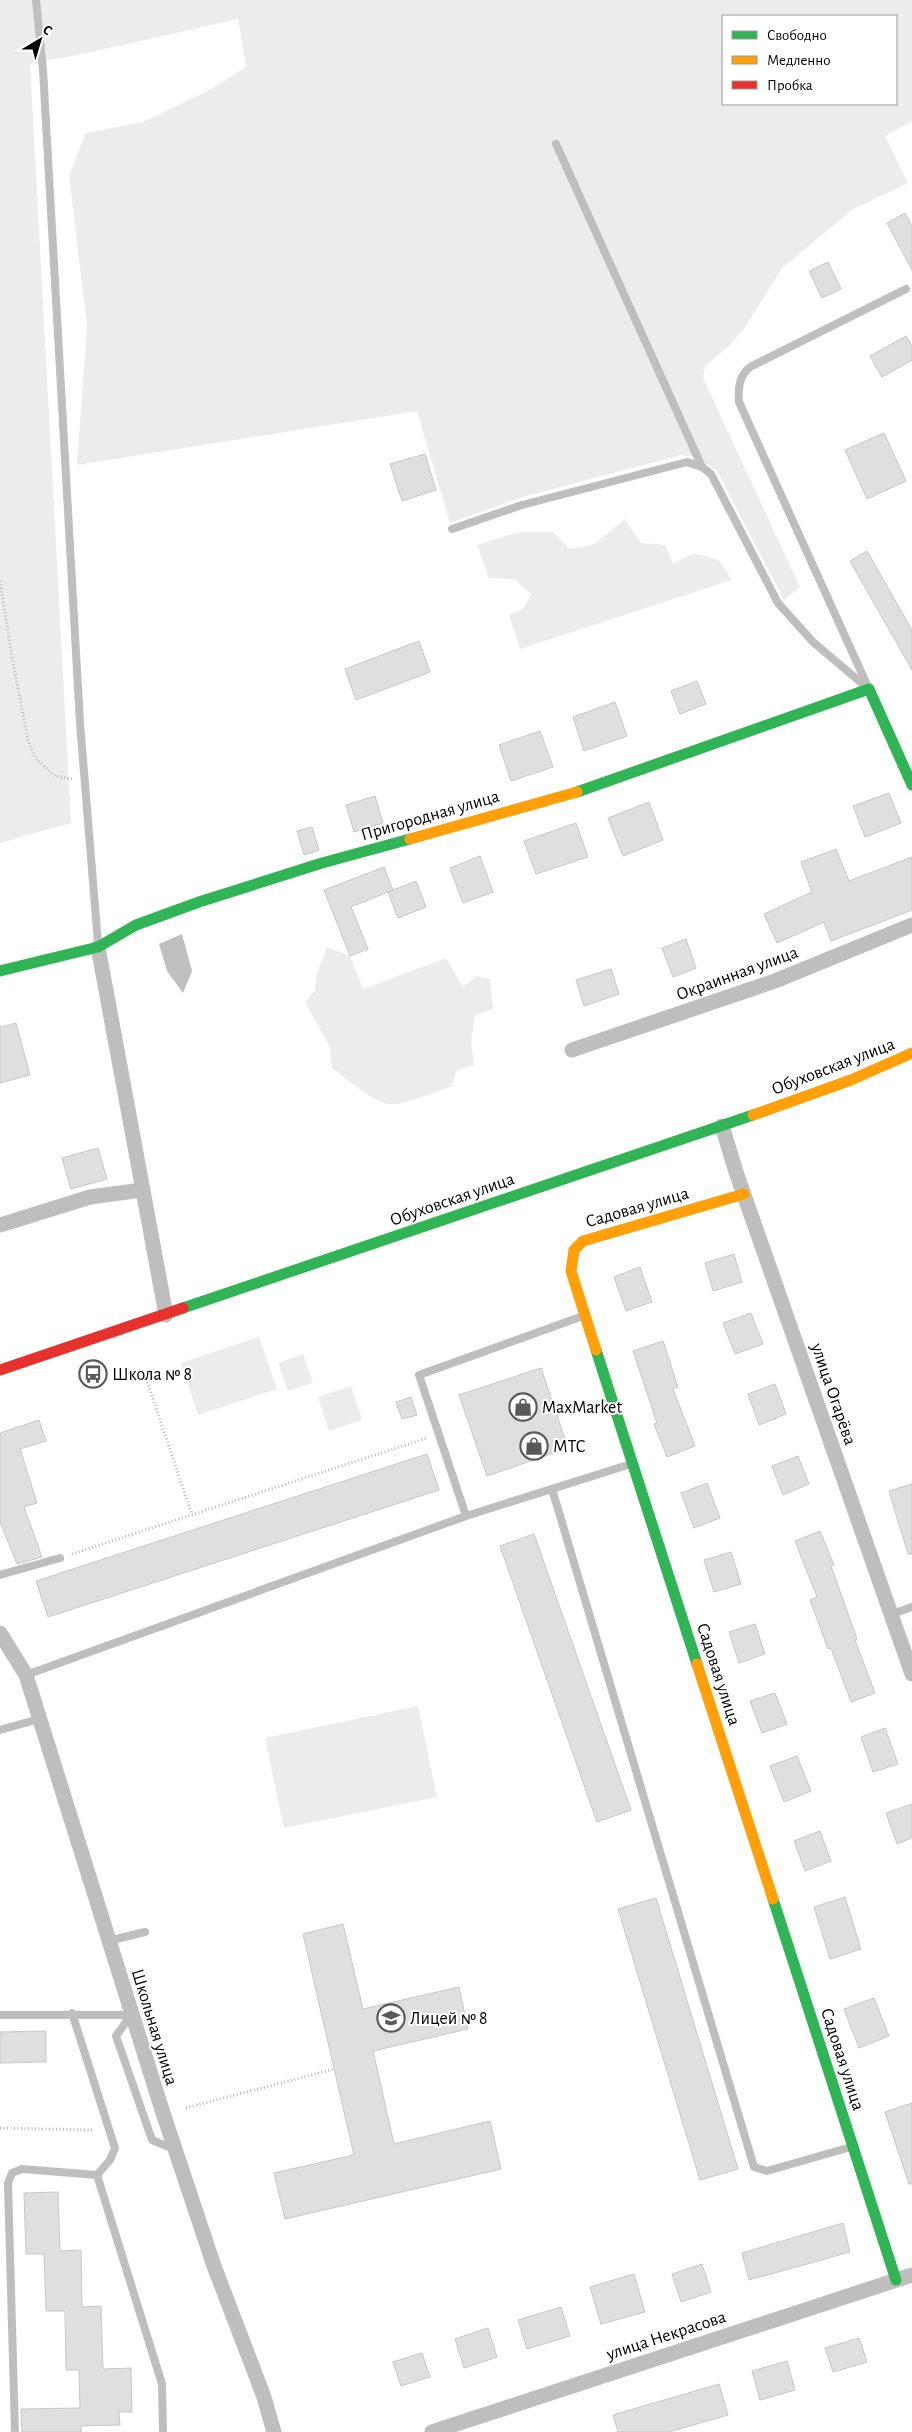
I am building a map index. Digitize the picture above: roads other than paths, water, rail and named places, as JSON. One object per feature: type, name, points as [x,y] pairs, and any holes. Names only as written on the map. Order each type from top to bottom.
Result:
[{"type":"street","points":[[869,689],[912,785]]},
{"type":"street","name":"Пригородная улица","points":[[0,970],[98,948],[136,925],[199,902],[322,863],[574,794],[739,733],[869,689]]},
{"type":"street","name":"Окраинная улица","points":[[572,1050],[775,981],[912,925]]},
{"type":"street","points":[[98,948],[166,1315]]},
{"type":"street","name":"Обуховская улица","points":[[0,1370],[722,1126],[851,1080],[912,1053]]},
{"type":"street","name":"улица Огарёва","points":[[722,1126],[912,1674]]},
{"type":"street","points":[[0,1226],[90,1197],[142,1190]]},
{"type":"street","name":"Садовая улица","points":[[744,1194],[583,1241],[574,1250],[571,1265],[585,1316],[896,2280]]},
{"type":"street","name":"Школьная улица","points":[[0,1633],[26,1675],[131,2015],[175,2150],[214,2266],[264,2397],[274,2432]]},
{"type":"street","name":"улица Некрасова","points":[[432,2432],[912,2274]]},
{"type":"lane","points":[[36,0],[43,70],[85,781],[98,948]]},
{"type":"lane","points":[[556,144],[702,467]]},
{"type":"lane","points":[[869,689],[739,402],[739,386],[744,371],[750,367],[906,289]]},
{"type":"lane","points":[[452,529],[522,505],[687,462],[702,467],[711,474],[778,602],[813,642],[869,689]]},
{"type":"lane","points":[[466,1516],[419,1375],[585,1316]]},
{"type":"lane","points":[[26,1675],[466,1516],[633,1464]]},
{"type":"lane","points":[[552,1489],[754,2167],[767,2171],[853,2147]]},
{"type":"lane","points":[[0,1575],[60,1558]]},
{"type":"lane","points":[[892,1614],[912,1607]]},
{"type":"lane","points":[[0,1730],[39,1719]]},
{"type":"lane","points":[[108,1941],[145,1932]]},
{"type":"lane","points":[[72,2013],[115,2148],[114,2154],[97,2175]]},
{"type":"lane","points":[[0,2015],[72,2013],[131,2015]]},
{"type":"lane","points":[[131,2015],[116,2036],[152,2140],[175,2150]]},
{"type":"lane","points":[[15,2432],[8,2183],[12,2173],[22,2169],[97,2175]]},
{"type":"lane","points":[[97,2175],[162,2384],[163,2432]]},
{"type":"place","name":"Школа № 8","points":[[93,1374]]},
{"type":"place","name":"MaxMarket","points":[[523,1407]]},
{"type":"place","name":"МТС","points":[[534,1446]]},
{"type":"place","name":"Лицей № 8","points":[[391,2018]]}]
